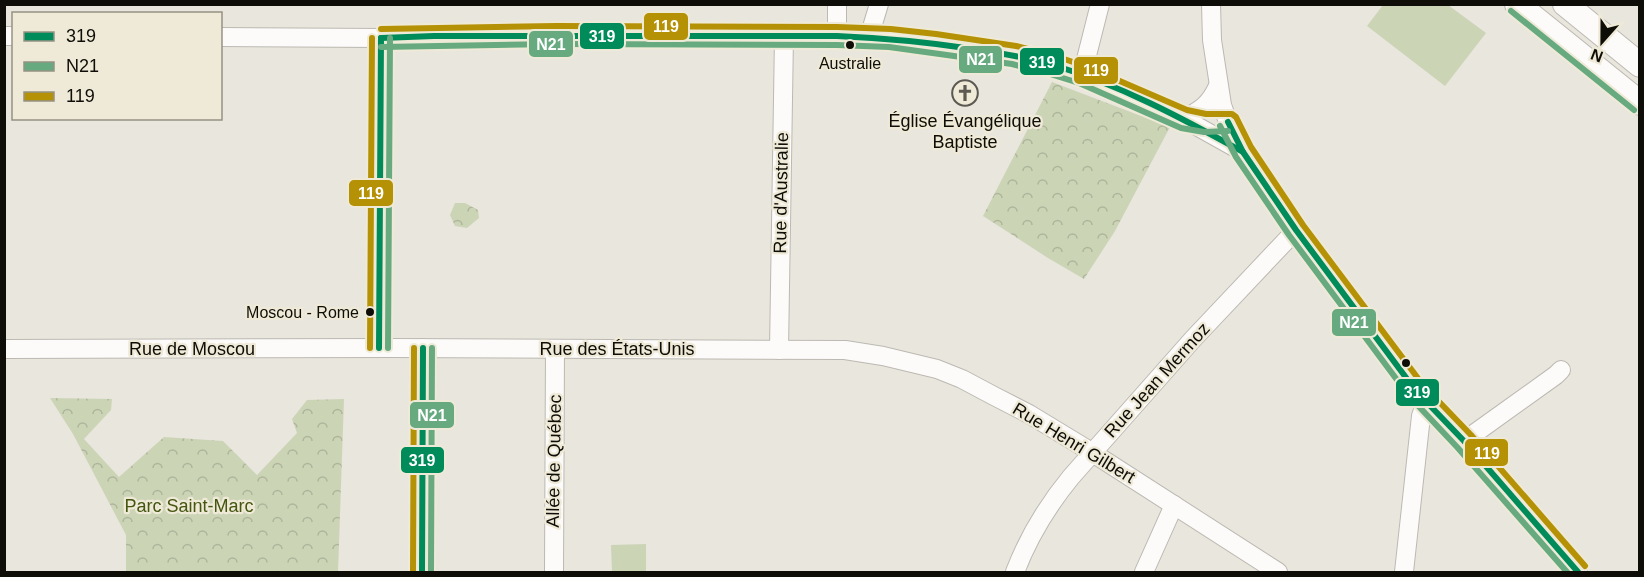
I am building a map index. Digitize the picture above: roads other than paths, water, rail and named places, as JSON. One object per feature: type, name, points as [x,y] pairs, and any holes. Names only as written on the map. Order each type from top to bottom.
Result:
[{"type":"main road","points":[[1517,4],[1640,103]]},
{"type":"main road","points":[[1565,4],[1640,65]]},
{"type":"street","points":[[837,4],[837,36]]},
{"type":"street","points":[[869,37],[879,4]]},
{"type":"street","points":[[1082,75],[1100,4]]},
{"type":"street","points":[[1211,4],[1212,40],[1222,105],[1243,152],[1296,231],[1426,402],[1464,441],[1578,573]]},
{"type":"street","name":"Rue d'Australie","points":[[779,350],[784,36]]},
{"type":"street","points":[[222,37],[837,36],[935,43],[1014,55],[1082,75],[1184,119],[1243,152]]},
{"type":"street","points":[[379,348],[381,38]]},
{"type":"street","points":[[1184,119],[1204,108],[1212,99],[1218,86]]},
{"type":"street","points":[[1184,119],[1205,123],[1228,122]]},
{"type":"street","name":"Rue Jean Mermoz","points":[[1015,573],[1024,549],[1058,493],[1190,342],[1296,231]]},
{"type":"street","name":"Rue des États-Unis","points":[[379,348],[854,351]]},
{"type":"street","name":"Rue de Moscou","points":[[4,349],[379,348]]},
{"type":"street","points":[[422,573],[423,348]]},
{"type":"street","name":"Allée de Québec","points":[[554,573],[555,349]]},
{"type":"street","name":"Rue Henri Gilbert","points":[[854,351],[937,369],[962,379],[1029,414],[1278,573]]},
{"type":"street","points":[[1464,441],[1561,370]]},
{"type":"street","points":[[1404,573],[1421,416],[1426,402]]},
{"type":"street","points":[[1144,573],[1174,505]]},
{"type":"place","name":"Australie","points":[[850,45]]},
{"type":"place","name":"Église Évangélique Baptiste","points":[[965,93]]},
{"type":"place","name":"Moscou - Rome","points":[[370,312]]},
{"type":"park label","name":"Parc Saint-Marc","points":[[189,506]]}]
